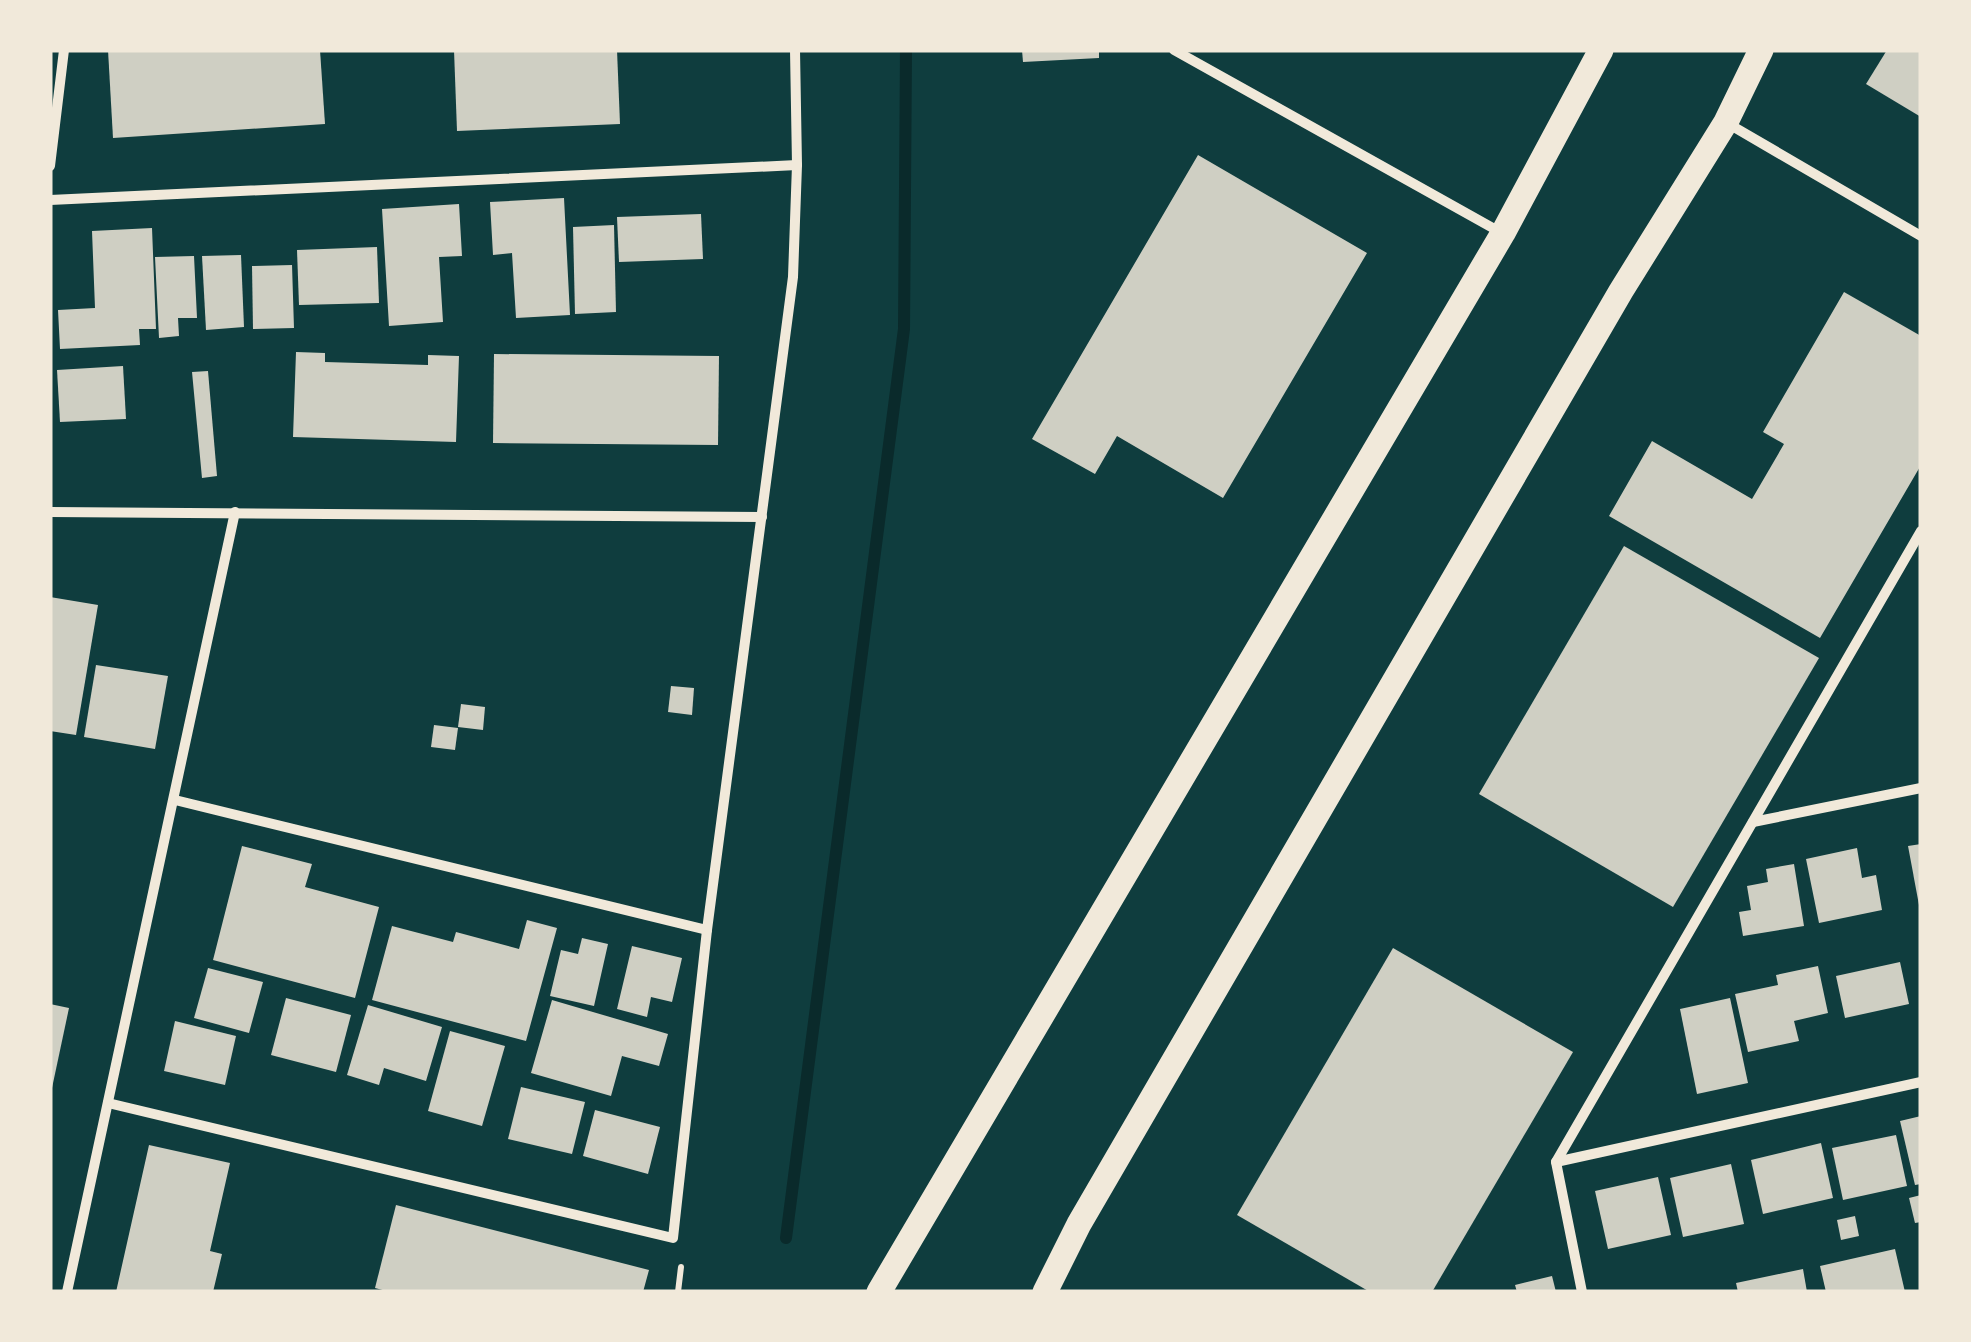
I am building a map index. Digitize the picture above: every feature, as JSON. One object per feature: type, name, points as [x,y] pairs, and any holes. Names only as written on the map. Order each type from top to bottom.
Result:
[{"type":"main road","points":[[879,1292],[1502,234],[1601,50]]},
{"type":"main road","points":[[1044,1292],[1079,1224],[1621,292],[1726,122],[1761,50]]},
{"type":"street","points":[[50,166],[64,50]]},
{"type":"street","points":[[108,1103],[673,1238],[707,930],[793,277],[797,165],[795,50]]},
{"type":"street","points":[[1174,50],[1502,234]]},
{"type":"street","points":[[1726,122],[1921,236]]},
{"type":"street","points":[[50,200],[797,165]]},
{"type":"street","points":[[50,512],[762,517]]},
{"type":"street","points":[[67,1292],[235,512]]},
{"type":"street","points":[[1582,1292],[1556,1162],[1921,532]]},
{"type":"street","points":[[1753,822],[1921,788]]},
{"type":"street","points":[[174,800],[707,930]]},
{"type":"street","points":[[1556,1162],[1921,1082]]},
{"type":"path","points":[[678,1292],[681,1267]]},
{"type":"building","points":[[108,50],[320,50],[325,124],[113,138]]},
{"type":"building","points":[[454,50],[617,50],[620,124],[457,131]]},
{"type":"building","points":[[1022,50],[1099,50],[1099,58],[1023,62]]},
{"type":"building","points":[[1887,50],[1921,50],[1921,117],[1866,84]]},
{"type":"building","points":[[1198,155],[1367,253],[1223,498],[1117,436],[1095,474],[1032,439]]},
{"type":"building","points":[[564,198],[570,315],[516,318],[512,253],[493,255],[490,202]]},
{"type":"building","points":[[459,204],[462,256],[439,257],[443,322],[389,326],[382,209]]},
{"type":"building","points":[[701,214],[703,259],[619,262],[617,217]]},
{"type":"building","points":[[614,225],[616,312],[575,314],[573,227]]},
{"type":"building","points":[[152,228],[156,329],[139,329],[140,345],[60,349],[58,310],[95,308],[92,231]]},
{"type":"building","points":[[377,247],[379,303],[299,305],[297,250]]},
{"type":"building","points":[[241,255],[244,327],[206,330],[202,256]]},
{"type":"building","points":[[194,256],[197,318],[178,318],[179,336],[159,338],[155,257]]},
{"type":"building","points":[[292,265],[294,328],[253,329],[252,266]]},
{"type":"building","points":[[1844,292],[1921,336],[1921,465],[1820,638],[1609,516],[1652,441],[1752,499],[1784,444],[1763,432]]},
{"type":"building","points":[[296,352],[325,353],[325,362],[428,365],[428,355],[459,356],[456,442],[293,437]]},
{"type":"building","points":[[494,354],[719,356],[718,445],[493,443]]},
{"type":"building","points":[[123,366],[126,419],[60,422],[57,370]]},
{"type":"building","points":[[208,371],[217,476],[202,478],[192,372]]},
{"type":"building","points":[[1624,546],[1819,658],[1673,907],[1479,794]]},
{"type":"building","points":[[50,597],[98,605],[76,735],[50,731]]},
{"type":"building","points":[[96,665],[168,676],[155,749],[84,737]]},
{"type":"building","points":[[671,686],[694,688],[692,715],[668,712]]},
{"type":"building","points":[[461,704],[485,707],[483,730],[458,727]]},
{"type":"building","points":[[434,725],[458,728],[455,750],[431,747]]},
{"type":"building","points":[[1921,844],[1921,905],[1919,905],[1908,846]]},
{"type":"building","points":[[242,846],[312,864],[305,887],[379,907],[355,998],[213,960]]},
{"type":"building","points":[[1857,848],[1862,878],[1876,875],[1882,910],[1819,923],[1806,859]]},
{"type":"building","points":[[1794,864],[1804,926],[1743,936],[1739,912],[1751,910],[1747,886],[1768,882],[1766,869]]},
{"type":"building","points":[[527,920],[557,928],[526,1041],[372,1000],[392,926],[453,942],[456,932],[519,949]]},
{"type":"building","points":[[582,938],[608,944],[594,1006],[550,996],[561,950],[578,954]]},
{"type":"building","points":[[632,946],[682,958],[672,1002],[651,997],[647,1017],[617,1009]]},
{"type":"building","points":[[1393,948],[1573,1052],[1432,1292],[1370,1292],[1237,1215]]},
{"type":"building","points":[[1900,962],[1909,1004],[1845,1018],[1836,976]]},
{"type":"building","points":[[1818,966],[1828,1013],[1794,1021],[1799,1041],[1748,1052],[1735,994],[1778,985],[1776,975]]},
{"type":"building","points":[[208,968],[263,982],[249,1033],[194,1018]]},
{"type":"building","points":[[286,998],[351,1015],[336,1072],[271,1055]]},
{"type":"building","points":[[1730,998],[1748,1083],[1697,1094],[1680,1009]]},
{"type":"building","points":[[552,1000],[668,1034],[659,1066],[622,1056],[611,1096],[531,1073]]},
{"type":"building","points":[[50,1004],[69,1008],[52,1088],[50,1088]]},
{"type":"building","points":[[368,1005],[442,1027],[426,1081],[384,1068],[379,1085],[347,1075]]},
{"type":"building","points":[[175,1021],[236,1036],[225,1085],[164,1071]]},
{"type":"building","points":[[450,1031],[505,1046],[482,1126],[428,1111]]},
{"type":"building","points":[[521,1087],[585,1102],[572,1154],[508,1139]]},
{"type":"building","points":[[595,1110],[660,1127],[648,1174],[583,1156]]},
{"type":"building","points":[[1921,1116],[1921,1184],[1915,1185],[1900,1121]]},
{"type":"building","points":[[1896,1135],[1907,1186],[1843,1200],[1832,1148]]},
{"type":"building","points":[[1821,1143],[1833,1198],[1763,1214],[1751,1160]]},
{"type":"building","points":[[149,1145],[230,1163],[210,1251],[222,1254],[213,1292],[116,1292]]},
{"type":"building","points":[[1731,1164],[1744,1224],[1683,1237],[1670,1178]]},
{"type":"building","points":[[1658,1177],[1671,1235],[1608,1249],[1595,1191]]},
{"type":"building","points":[[1921,1195],[1921,1222],[1915,1223],[1909,1198]]},
{"type":"building","points":[[396,1205],[649,1270],[643,1292],[390,1292],[375,1288]]},
{"type":"building","points":[[1855,1216],[1859,1236],[1841,1240],[1837,1220]]},
{"type":"building","points":[[1895,1249],[1905,1292],[1826,1292],[1820,1266]]},
{"type":"building","points":[[1803,1269],[1807,1292],[1738,1292],[1736,1283]]},
{"type":"building","points":[[1552,1276],[1556,1292],[1517,1292],[1515,1285]]},
{"type":"waterway","points":[[786,1238],[904,329],[906,50]]}]
